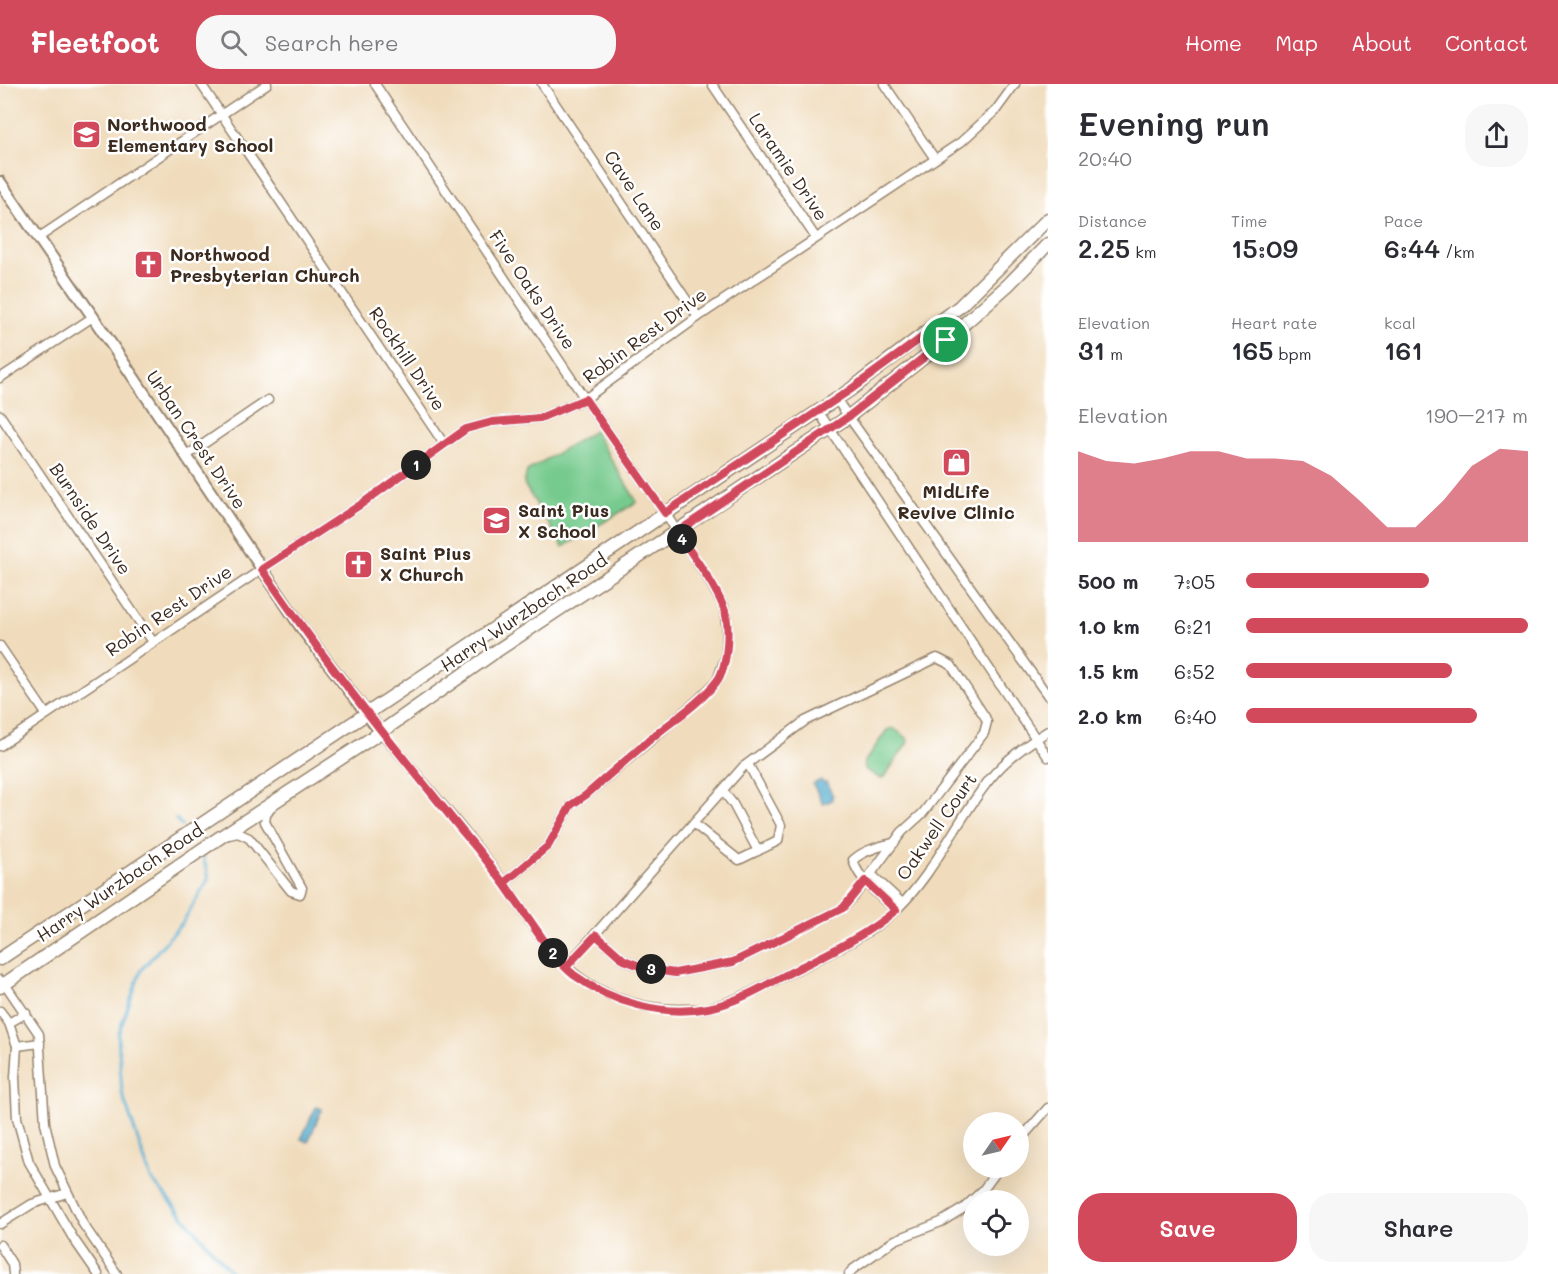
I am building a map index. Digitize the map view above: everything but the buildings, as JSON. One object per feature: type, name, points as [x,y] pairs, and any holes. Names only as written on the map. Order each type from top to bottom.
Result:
[{"type":"main road","name":"Harry Wurzbach Road","points":[[0,959],[836,399],[935,328],[1048,219]]},
{"type":"main road","name":"Harry Wurzbach Road","points":[[2,984],[848,417],[946,340],[1008,285],[1048,244]]},
{"type":"street","name":"Rockhill Drive","points":[[201,84],[444,444]]},
{"type":"street","points":[[38,238],[267,84]]},
{"type":"street","name":"Five Oaks Drive","points":[[375,84],[585,399],[665,513],[724,607],[726,655],[717,681],[698,700],[586,795],[571,805],[548,846],[504,883]]},
{"type":"street","name":"Cave Lane","points":[[542,84],[698,317]]},
{"type":"street","name":"Laramie Drive","points":[[712,84],[816,238]]},
{"type":"street","points":[[884,84],[935,159]]},
{"type":"street","name":"Robin Rest Drive","points":[[0,746],[360,505],[466,429],[479,424],[540,418],[585,399],[698,317],[976,130],[1005,100],[1015,84]]},
{"type":"street","name":"Urban Crest Drive","points":[[0,182],[303,630],[369,713],[381,732]]},
{"type":"street","points":[[959,307],[971,318]]},
{"type":"street","points":[[0,378],[93,317]]},
{"type":"street","points":[[935,328],[946,340]]},
{"type":"street","points":[[836,399],[1048,696]]},
{"type":"street","points":[[186,456],[268,400]]},
{"type":"street","points":[[818,411],[1048,757]]},
{"type":"street","name":"Burnside Drive","points":[[0,415],[153,642]]},
{"type":"street","points":[[0,646],[46,714]]},
{"type":"street","points":[[566,967],[748,764],[805,720],[938,658],[951,665],[985,717],[987,722],[984,732],[923,813],[902,832],[843,908],[733,962],[675,973],[648,969],[624,960],[596,935]]},
{"type":"street","name":"Oakwell Court","points":[[381,732],[504,883],[552,952],[574,975],[596,988],[631,1003],[656,1009],[707,1009],[755,991],[849,944],[879,924],[913,892],[995,773],[1016,753],[1048,730]]},
{"type":"street","points":[[694,824],[739,860],[778,841],[781,825],[748,764]]},
{"type":"street","points":[[723,791],[733,804],[758,851]]},
{"type":"street","points":[[221,836],[238,833],[249,838],[291,891],[300,894],[302,888],[265,822],[266,815],[277,800]]},
{"type":"street","points":[[894,843],[878,846],[854,860],[856,868],[903,903]]},
{"type":"street","points":[[269,864],[283,855]]},
{"type":"street","points":[[868,877],[896,910]]},
{"type":"street","points":[[2,984],[26,1013],[39,1034],[45,1123],[55,1166],[92,1239],[117,1274]]},
{"type":"street","points":[[0,1011],[9,1023],[17,1046],[15,1077],[17,1118],[29,1162],[73,1238],[98,1274]]},
{"type":"street","points":[[9,1023],[26,1013]]},
{"type":"street","points":[[17,1046],[40,1043]]},
{"type":"street","points":[[1029,1130],[1048,1108]]},
{"type":"street","points":[[849,1274],[895,1240],[941,1222],[958,1212],[983,1190],[992,1178]]},
{"type":"street","points":[[0,1224],[32,1204],[67,1193]]},
{"type":"street","points":[[0,1245],[12,1264],[14,1274]]},
{"type":"green space","points":[[594,431],[637,502],[563,547],[524,484],[527,471]]},
{"type":"green space","points":[[893,728],[907,738],[908,742],[881,779],[865,769],[864,763],[887,730]]},
{"type":"water","points":[[821,780],[823,783],[826,782],[833,796],[832,800],[823,804],[813,784]]},
{"type":"water","points":[[316,1107],[322,1109],[308,1142],[301,1139]]},
{"type":"waterway","points":[[176,819],[182,826]]},
{"type":"waterway","points":[[203,857],[209,878],[183,922],[141,970],[118,1035],[122,1093],[151,1179],[233,1274]]},
{"type":"place","name":"Northwood Elementary School","points":[[86,135]]},
{"type":"place","name":"Northwood Presbyterian Church","points":[[149,265]]},
{"type":"place","name":"MidLife Revive Clinic","points":[[956,463]]},
{"type":"place","name":"Saint Pius X School","points":[[497,521]]},
{"type":"place","name":"Saint Pius X Church","points":[[359,564]]},
{"type":"route","points":[[946,340],[848,417],[677,532],[724,607],[727,643],[721,674],[698,700],[586,795],[571,805],[548,846],[504,883],[552,952],[566,967],[596,935],[624,960],[648,969],[675,973],[733,962],[843,908],[865,881],[896,910],[849,944],[755,991],[707,1009],[656,1009],[631,1003],[596,988],[574,975],[566,967],[552,952],[486,859],[381,732],[369,713],[303,630],[262,569],[360,505],[466,429],[492,422],[540,418],[585,399],[665,513],[850,390],[935,328],[946,340]]}]
